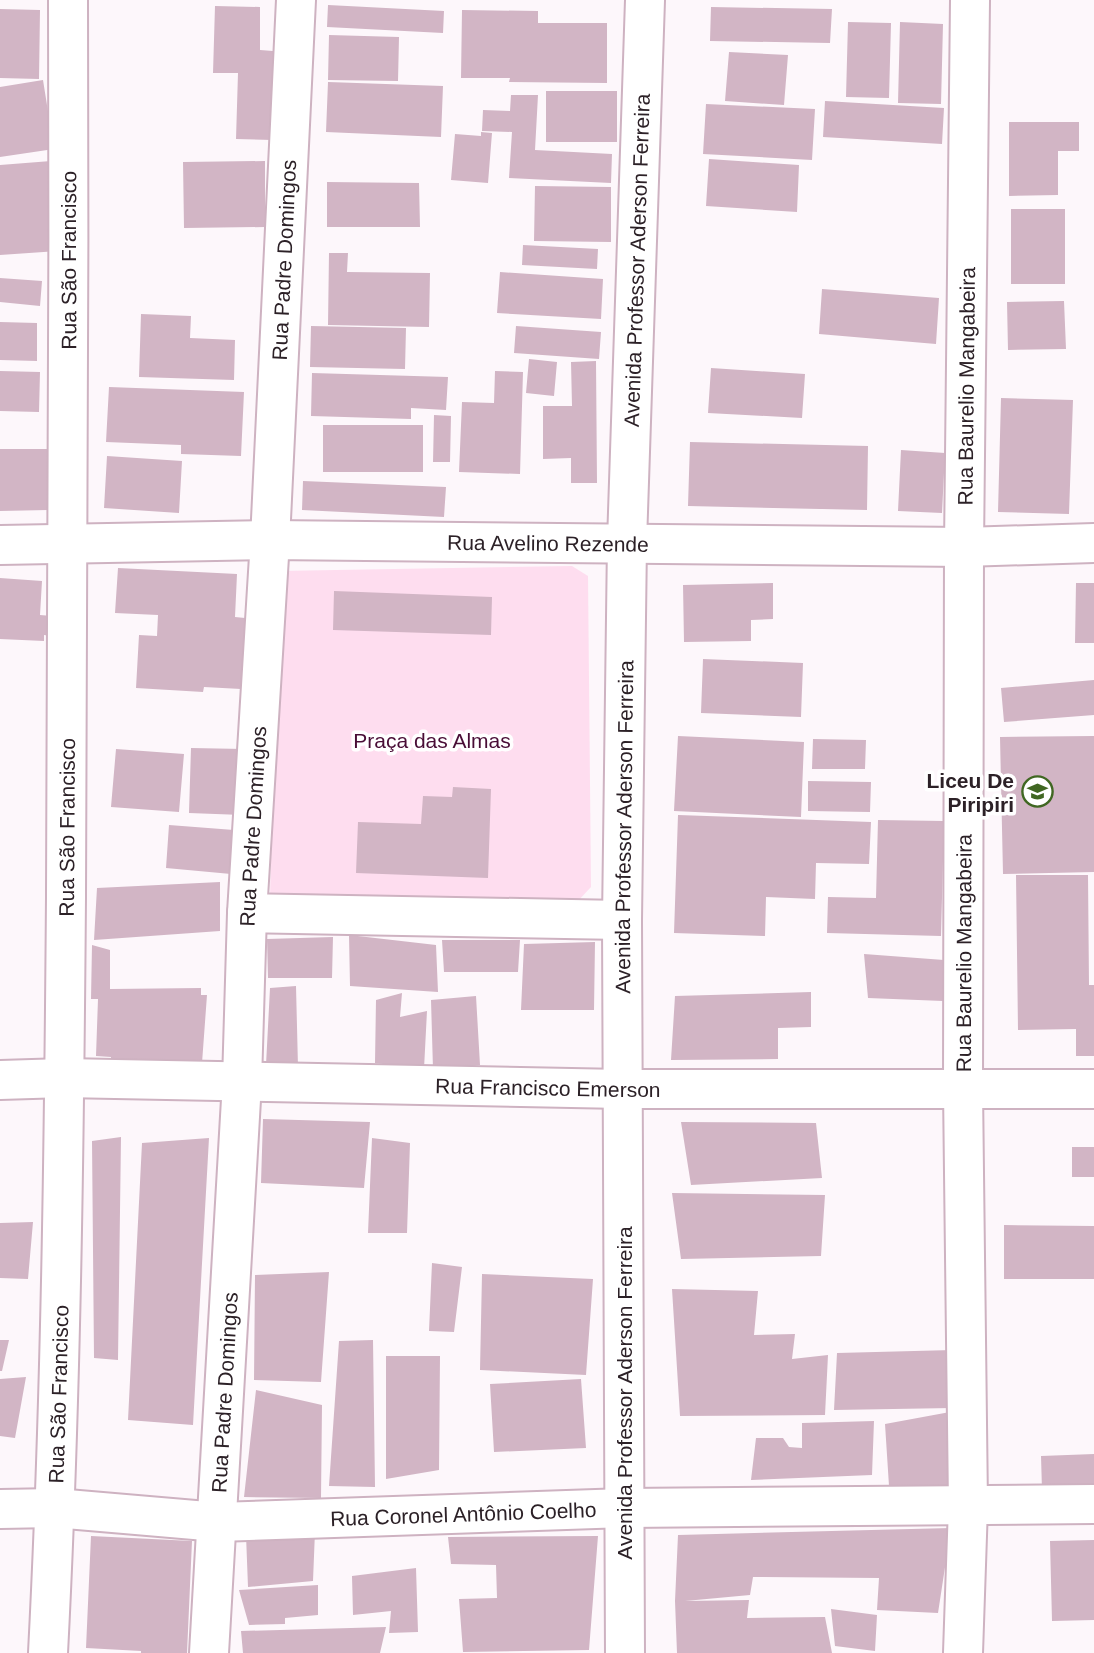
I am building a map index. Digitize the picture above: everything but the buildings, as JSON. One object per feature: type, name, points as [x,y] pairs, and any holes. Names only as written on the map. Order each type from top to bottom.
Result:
[{"type":"street","name":"Rua São Francisco","points":[[48,1653],[55,1508],[64,1078],[69,545],[68,0]]},
{"type":"street","name":"Rua Padre Domingos","points":[[209,1653],[242,1082],[247,913],[270,540],[296,0]]},
{"type":"street","name":"Avenida Professor Aderson Ferreira","points":[[625,1653],[622,920],[627,542],[645,0]]},
{"type":"street","name":"Rua Baurelio Mangabeira","points":[[963,1653],[968,1506],[963,1089],[964,547],[970,0]]},
{"type":"street","name":"Rua Avelino Rezende","points":[[0,545],[270,540],[964,547],[1094,543]]},
{"type":"street","points":[[247,913],[622,920]]},
{"type":"street","name":"Rua Francisco Emerson","points":[[0,1080],[64,1078],[622,1089],[1094,1089]]},
{"type":"street","name":"Rua Coronel Antônio Coelho","points":[[0,1508],[55,1508],[218,1522],[625,1508],[1094,1504]]},
{"type":"green space","name":"Praça das Almas","points":[[572,566],[588,576],[591,887],[577,902],[270,897],[278,571]]},
{"type":"place","name":"Liceu De Piripiri","points":[[1037,792]]}]
